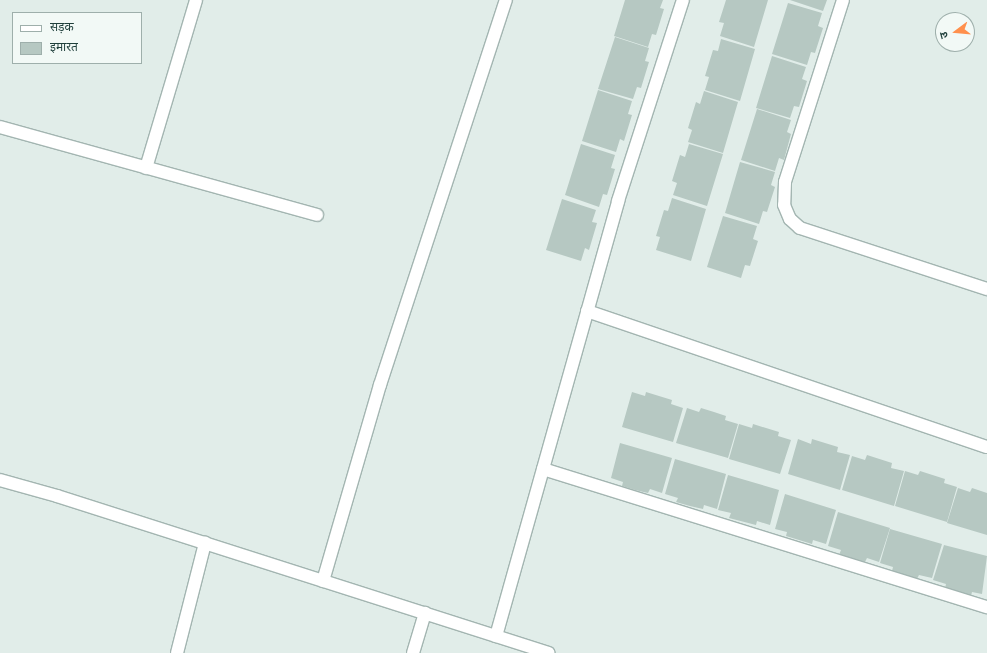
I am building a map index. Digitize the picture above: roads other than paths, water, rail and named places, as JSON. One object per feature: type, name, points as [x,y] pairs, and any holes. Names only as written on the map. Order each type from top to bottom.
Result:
[{"type":"street","points":[[146,168],[196,0]]},
{"type":"street","points":[[323,581],[380,384],[506,0]]},
{"type":"street","points":[[496,636],[618,201],[683,0]]},
{"type":"street","points":[[843,0],[785,182],[784,205],[790,219],[800,228],[987,289]]},
{"type":"street","points":[[0,127],[317,215]]},
{"type":"street","points":[[587,311],[987,447]]},
{"type":"street","points":[[543,469],[987,607]]},
{"type":"street","points":[[0,480],[205,543],[549,653]]},
{"type":"street","points":[[177,653],[205,543]]},
{"type":"street","points":[[413,653],[425,613]]}]
